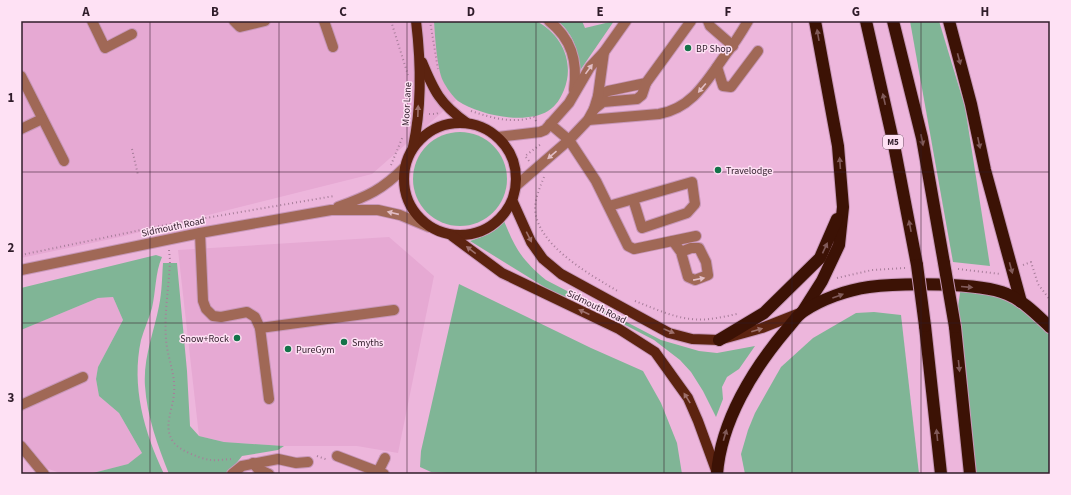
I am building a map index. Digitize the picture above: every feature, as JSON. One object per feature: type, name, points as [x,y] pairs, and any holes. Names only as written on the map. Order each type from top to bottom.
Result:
[{"type":"highway","points":[[717,474],[719,455],[727,427],[743,393],[778,340],[802,312],[822,281],[839,245],[843,202],[838,146],[815,21]]},
{"type":"highway","name":"M5","points":[[866,21],[894,145],[917,265],[941,474]]},
{"type":"highway","points":[[893,21],[922,138],[955,327],[970,474]]},
{"type":"highway","points":[[949,21],[972,104],[985,170],[1021,302]]},
{"type":"highway","points":[[719,340],[764,313],[820,258],[834,229],[843,202]]},
{"type":"highway","points":[[802,312],[839,295],[868,287],[960,286],[986,288],[1006,294],[1021,302],[1050,327]]},
{"type":"main road","name":"Moor Lane","points":[[412,149],[417,127],[421,60],[416,21]]},
{"type":"main road","name":"Moor Lane","points":[[421,60],[434,91],[445,106],[466,123]]},
{"type":"main road","points":[[466,123],[486,129],[498,137],[507,147],[514,159],[517,172],[517,185],[513,202],[503,217],[488,229],[471,235],[452,236],[429,227],[416,215],[408,201],[404,184],[405,167],[412,149],[423,137],[436,128],[451,124],[466,123]]},
{"type":"main road","name":"Sidmouth Road","points":[[513,202],[535,248],[543,259],[561,274],[669,333],[692,339],[719,340],[762,328],[802,312]]},
{"type":"main road","name":"Sidmouth Road","points":[[452,236],[502,273],[619,329],[655,352],[688,398],[717,474]]},
{"type":"street","points":[[92,21],[105,48],[132,34]]},
{"type":"street","points":[[234,21],[240,27],[265,21]]},
{"type":"street","points":[[324,21],[333,47]]},
{"type":"street","points":[[549,21],[564,34],[573,52],[575,75],[573,94]]},
{"type":"street","points":[[498,137],[540,132],[550,124],[569,103],[590,67],[604,52],[626,21]]},
{"type":"street","points":[[594,109],[603,102],[637,99],[642,95],[646,83],[690,21]]},
{"type":"street","points":[[708,21],[710,26],[733,46]]},
{"type":"street","points":[[588,120],[670,112],[694,96],[733,46],[748,21]]},
{"type":"street","points":[[717,67],[723,86],[731,87],[758,51]]},
{"type":"street","points":[[517,185],[569,140],[588,120],[594,109],[598,96],[604,52]]},
{"type":"street","points":[[21,76],[64,161]]},
{"type":"street","points":[[598,96],[608,91],[646,83]]},
{"type":"street","points":[[21,129],[42,119]]},
{"type":"street","points":[[550,124],[569,140],[596,181],[628,246],[634,249],[696,236]]},
{"type":"street","name":"Sidmouth Road","points":[[331,210],[369,196],[389,183],[405,167]]},
{"type":"street","points":[[609,206],[633,199],[692,182],[695,204],[687,213],[642,228],[633,199]]},
{"type":"street","name":"Sidmouth Road","points":[[21,270],[200,232],[331,210],[378,210],[400,215],[429,227]]},
{"type":"street","points":[[200,232],[203,301],[206,309],[213,316],[247,312],[255,317],[260,328],[269,399]]},
{"type":"street","points":[[673,241],[681,252]]},
{"type":"street","points":[[260,328],[394,310]]},
{"type":"street","points":[[21,405],[83,377]]},
{"type":"street","points":[[21,446],[43,473]]},
{"type":"street","points":[[337,456],[381,473],[385,458]]},
{"type":"street","points":[[232,474],[242,466],[253,463],[278,459],[296,463],[312,459]]},
{"type":"street","points":[[253,463],[258,469],[269,474]]},
{"type":"path","points":[[391,21],[408,77]]},
{"type":"path","points":[[418,113],[436,114],[445,106]]},
{"type":"path","points":[[390,165],[405,131]]},
{"type":"path","points":[[132,149],[138,175]]},
{"type":"path","points":[[21,255],[164,225],[336,196]]},
{"type":"path","points":[[168,247],[170,260],[165,336],[174,393],[168,425],[171,436],[175,443],[185,450],[210,460],[240,458]]},
{"type":"path","points":[[1012,269],[1031,262],[1038,284],[1050,300]]},
{"type":"path","points":[[312,459],[333,462],[337,456]]},
{"type":"shaded area","points":[[21,21],[434,21],[443,81],[456,100],[372,174],[120,237],[21,258]]},
{"type":"shaded area","points":[[389,237],[434,276],[398,453],[357,446],[284,446],[224,442],[199,436],[178,250]]},
{"type":"shaded area","points":[[113,297],[123,320],[98,367],[96,379],[99,396],[119,413],[142,453],[128,464],[89,474],[63,474],[43,467],[21,440],[21,330],[98,298]]},
{"type":"green space","points":[[434,21],[536,21],[553,33],[564,50],[568,70],[567,80],[560,99],[548,111],[538,115],[515,118],[490,114],[467,106],[458,101],[448,89],[441,75]]},
{"type":"green space","points":[[558,21],[582,21],[585,28],[614,21],[579,72],[577,50],[572,38]]},
{"type":"green space","points":[[910,21],[939,21],[965,107],[990,266],[953,262]]},
{"type":"green space","points":[[460,132],[478,135],[494,145],[504,161],[507,179],[504,197],[494,213],[478,223],[460,226],[442,223],[426,213],[416,197],[413,179],[416,161],[426,145],[442,135]]},
{"type":"green space","points":[[504,221],[520,254],[546,280],[661,340],[699,351],[717,353],[755,346],[739,369],[727,377],[722,387],[723,399],[716,417],[703,391],[691,372],[680,360],[654,340],[585,304],[551,291],[470,241],[485,236],[501,225]]},
{"type":"green space","points":[[156,255],[162,257],[158,269],[152,308],[141,340],[138,357],[138,374],[141,408],[145,425],[164,474],[89,474],[128,464],[142,453],[119,413],[99,396],[96,379],[98,367],[123,320],[113,297],[98,298],[21,330],[21,288]]},
{"type":"green space","points":[[163,263],[177,263],[187,371],[190,426],[199,436],[224,442],[284,446],[278,450],[242,456],[228,474],[169,474],[154,431],[146,398],[145,376],[147,355],[160,301]]},
{"type":"green space","points":[[459,284],[591,348],[643,371],[661,403],[677,443],[682,474],[463,474],[431,472],[420,467],[421,451]]},
{"type":"green space","points":[[961,286],[1006,294],[1050,327],[1050,474],[970,474],[955,327]]},
{"type":"green space","points":[[874,312],[901,315],[919,474],[745,474],[741,454],[748,430],[755,413],[781,367],[813,338],[856,313]]},
{"type":"place","name":"BP Shop","points":[[688,48]]},
{"type":"place","name":"Travelodge","points":[[718,170]]},
{"type":"place","name":"Snow+Rock","points":[[237,338]]},
{"type":"place","name":"Smyths","points":[[344,342]]},
{"type":"place","name":"PureGym","points":[[288,349]]}]
